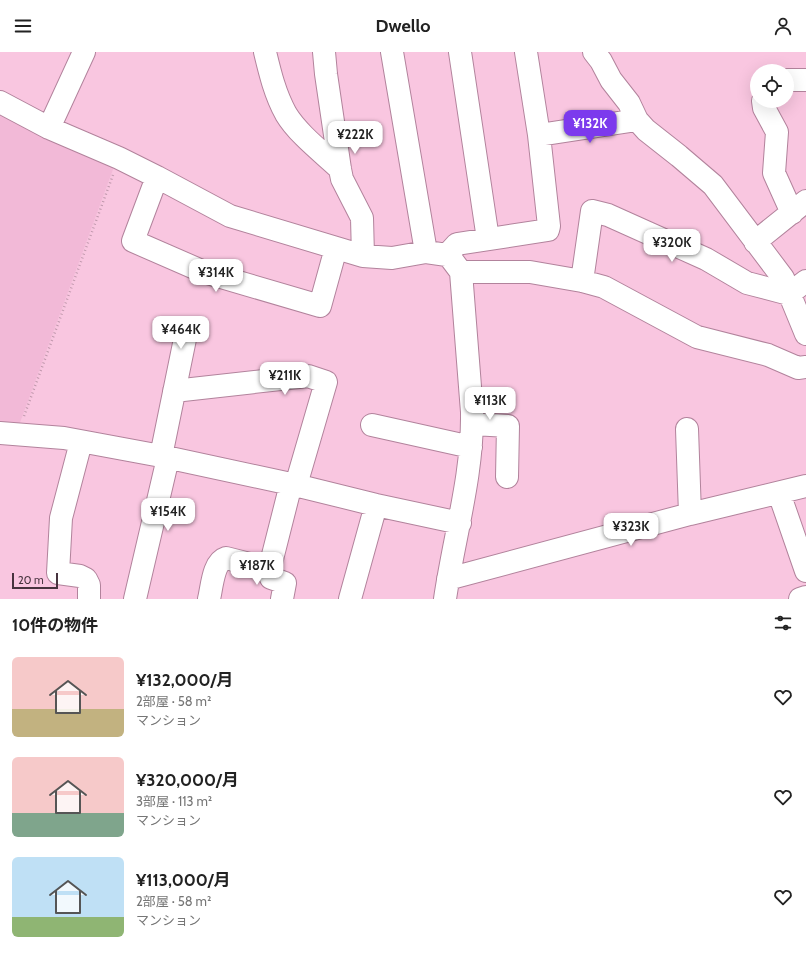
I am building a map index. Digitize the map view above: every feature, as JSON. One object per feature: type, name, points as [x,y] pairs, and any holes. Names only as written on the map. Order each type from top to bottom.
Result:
[{"type":"street","points":[[49,128],[84,52]]},
{"type":"street","points":[[265,52],[274,88],[286,114],[298,130],[340,169]]},
{"type":"street","points":[[324,52],[340,169],[342,179],[362,218],[364,256]]},
{"type":"street","points":[[392,52],[437,254],[461,272],[530,272],[582,281],[604,288],[697,337],[768,355],[798,368],[806,367]]},
{"type":"street","points":[[460,52],[488,239]]},
{"type":"street","points":[[0,102],[49,128],[119,158],[230,216],[364,256],[392,258],[437,254],[457,244],[548,230],[549,226],[539,135],[526,52]]},
{"type":"street","points":[[594,52],[601,61],[611,80],[629,104],[637,120],[646,130],[713,185],[782,278],[798,288],[806,334]]},
{"type":"street","points":[[794,80],[806,80]]},
{"type":"street","points":[[755,242],[799,207],[774,173],[777,132],[764,108]]},
{"type":"street","points":[[539,135],[637,120]]},
{"type":"street","points":[[157,177],[134,241],[185,265],[320,306],[336,248]]},
{"type":"street","points":[[582,281],[592,211],[608,215],[706,259],[747,283],[798,288]]},
{"type":"street","points":[[461,272],[473,424],[460,523],[446,589],[690,514],[806,486]]},
{"type":"street","points":[[135,599],[164,457],[174,391],[186,333]]},
{"type":"street","points":[[174,391],[308,376],[326,382],[271,563],[266,567],[261,567],[226,558],[221,559],[217,565],[209,599]]},
{"type":"street","points":[[473,424],[508,426],[507,477]]},
{"type":"street","points":[[372,425],[471,447]]},
{"type":"street","points":[[687,429],[690,514]]},
{"type":"street","points":[[9,434],[64,438],[164,457],[294,484],[376,505],[460,523]]},
{"type":"street","points":[[81,442],[61,518],[58,573],[80,576],[86,579],[89,585],[89,599]]},
{"type":"street","points":[[779,493],[806,571]]},
{"type":"street","points":[[350,599],[376,505]]},
{"type":"street","points":[[266,567],[271,578],[285,583],[282,599]]},
{"type":"street","points":[[800,599],[806,597]]},
{"type":"path","points":[[9,434],[119,158]]},
{"type":"shaded area","points":[[0,110],[115,164],[18,428],[0,427]]}]
